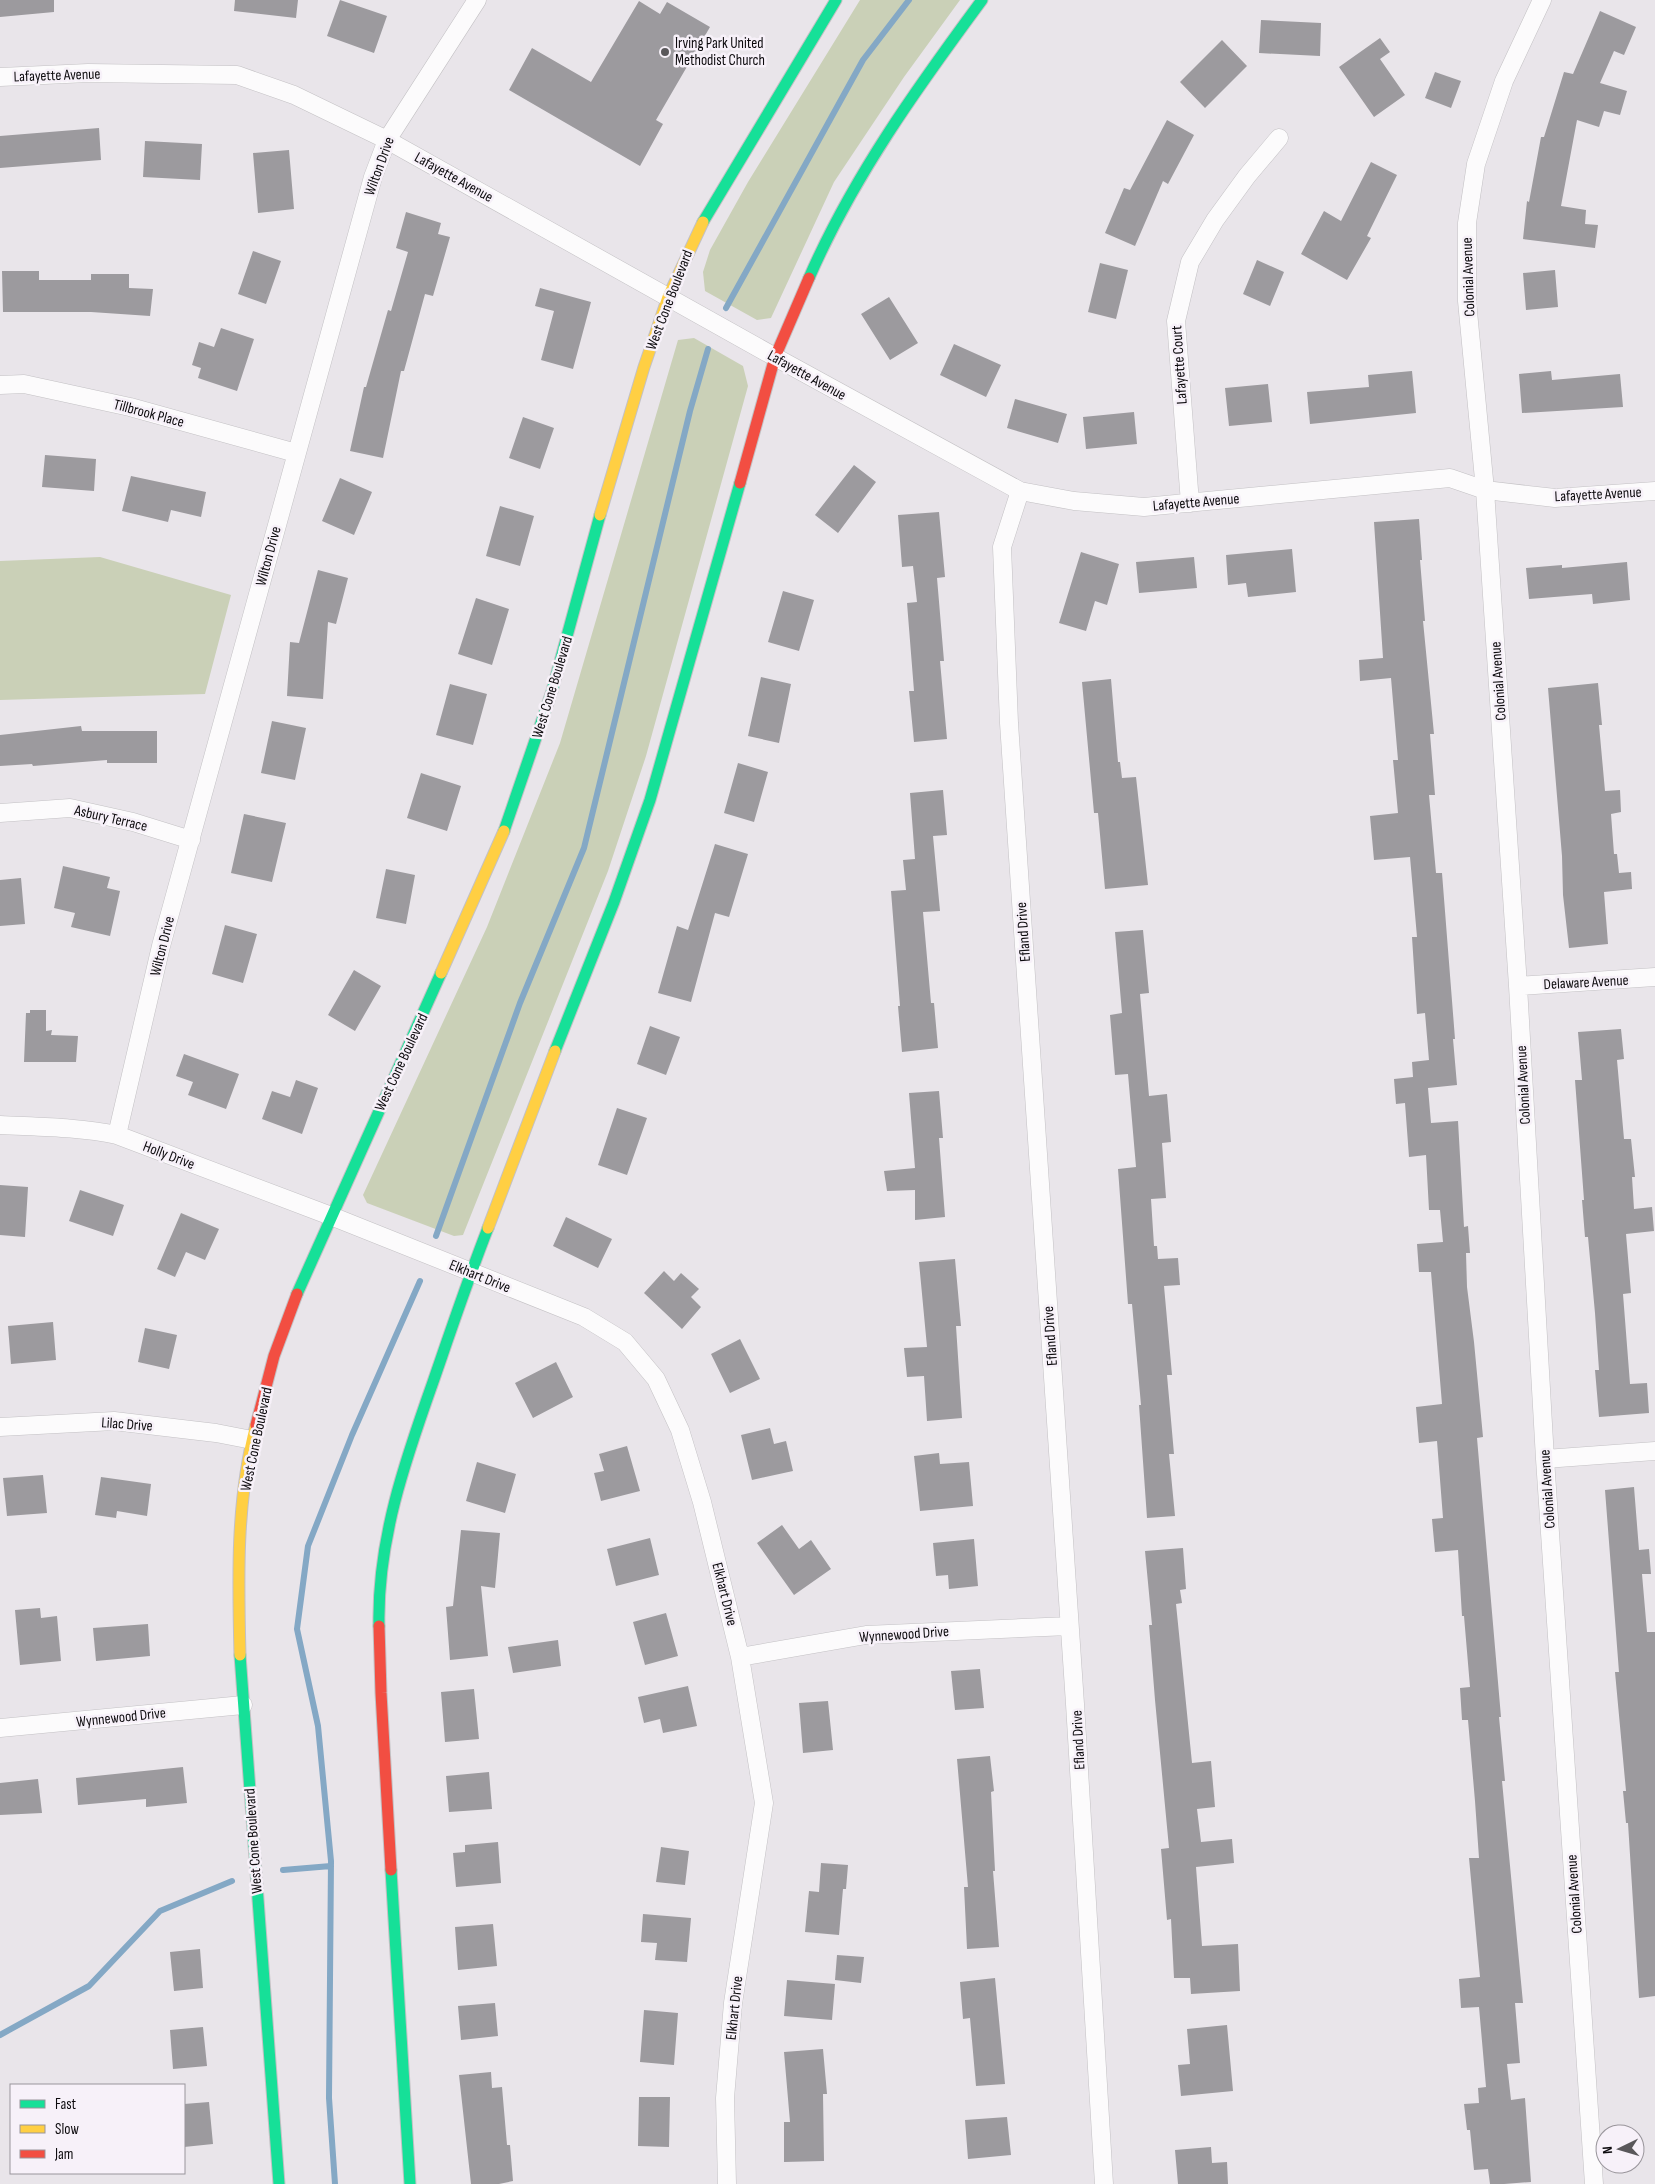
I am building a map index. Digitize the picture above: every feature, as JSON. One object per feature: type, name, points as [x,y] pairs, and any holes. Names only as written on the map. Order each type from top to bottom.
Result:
[{"type":"main road","name":"West Cone Boulevard","points":[[279,2184],[242,1705],[238,1564],[242,1509],[252,1440],[274,1356],[298,1292],[511,815],[552,691],[616,460],[644,367],[668,297],[696,234],[713,203],[836,0]]},
{"type":"main road","points":[[410,2184],[381,1693],[379,1609],[387,1535],[403,1468],[470,1272],[566,1021],[614,902],[650,800],[775,357],[815,264],[843,208],[877,148],[920,84],[982,0]]},
{"type":"street","name":"Wilton Drive","points":[[117,1136],[161,946],[373,177],[387,140],[477,0]]},
{"type":"street","name":"Colonial Avenue","points":[[1542,0],[1504,81],[1476,164],[1466,223],[1467,301],[1485,490],[1518,986],[1545,1459],[1594,2184]]},
{"type":"street","name":"Lafayette Avenue","points":[[0,78],[88,73],[237,75],[294,95],[387,140],[775,357],[1020,491],[1074,501],[1144,507],[1450,478],[1485,490],[1555,498],[1655,491]]},
{"type":"street","name":"Lafayette Court","points":[[1190,503],[1176,321],[1190,262],[1231,198],[1279,138]]},
{"type":"street","name":"Tillbrook Place","points":[[0,385],[24,384],[130,407],[296,454]]},
{"type":"street","name":"Efland Drive","points":[[1020,491],[1002,547],[1009,723],[1104,2184]]},
{"type":"street","name":"Asbury Terrace","points":[[0,813],[70,808],[133,822],[190,840]]},
{"type":"street","name":"Delaware Avenue","points":[[1518,986],[1655,977]]},
{"type":"street","name":"Holly Drive","points":[[0,1126],[96,1130],[117,1136],[331,1216]]},
{"type":"street","name":"Elkhart Drive","points":[[331,1216],[584,1317],[625,1342],[656,1379],[680,1430],[702,1502],[740,1657],[764,1803],[733,2003],[725,2098],[727,2184]]},
{"type":"street","name":"Lilac Drive","points":[[0,1427],[114,1421],[216,1433],[252,1440]]},
{"type":"street","points":[[1545,1459],[1655,1451]]},
{"type":"street","name":"Wynnewood Drive","points":[[740,1657],[866,1635],[1069,1626]]},
{"type":"street","name":"Wynnewood Drive","points":[[0,1728],[242,1705]]},
{"type":"green space","points":[[860,0],[960,0],[904,77],[834,182],[771,318],[757,320],[705,291],[703,272],[710,250],[748,182]]},
{"type":"green space","points":[[694,338],[743,366],[748,386],[646,756],[608,871],[463,1235],[454,1236],[367,1203],[363,1195],[487,927],[560,743],[678,340]]},
{"type":"green space","points":[[100,557],[231,595],[205,694],[0,700],[0,561]]},
{"type":"building","points":[[0,0],[54,0],[54,12],[0,17]]},
{"type":"building","points":[[235,0],[298,0],[296,18],[234,11]]},
{"type":"building","points":[[340,0],[387,16],[374,53],[327,36]]},
{"type":"building","points":[[639,1],[660,14],[667,2],[710,27],[656,120],[663,124],[640,166],[509,90],[532,48],[591,82]]},
{"type":"building","points":[[1600,11],[1636,27],[1624,55],[1614,51],[1600,83],[1627,91],[1620,115],[1604,111],[1599,127],[1577,120],[1561,206],[1586,210],[1585,224],[1598,225],[1595,248],[1523,239],[1527,201],[1529,202],[1541,137],[1544,137],[1564,72],[1573,74]]},
{"type":"building","points":[[1261,20],[1321,23],[1320,56],[1259,53]]},
{"type":"building","points":[[1380,38],[1390,52],[1380,59],[1405,95],[1374,117],[1339,67]]},
{"type":"building","points":[[1222,40],[1247,66],[1205,108],[1180,82]]},
{"type":"building","points":[[1435,72],[1461,81],[1451,108],[1425,98]]},
{"type":"building","points":[[1167,120],[1194,135],[1168,184],[1163,181],[1135,246],[1105,233],[1124,188],[1130,190]]},
{"type":"building","points":[[99,128],[101,160],[0,168],[0,136]]},
{"type":"building","points":[[145,141],[202,144],[200,180],[143,177]]},
{"type":"building","points":[[289,150],[294,209],[258,213],[253,153]]},
{"type":"building","points":[[1371,162],[1397,175],[1367,236],[1371,238],[1347,280],[1301,254],[1324,211],[1341,221]]},
{"type":"building","points":[[406,212],[441,223],[438,234],[450,237],[433,296],[425,294],[404,371],[401,371],[383,458],[350,451],[364,387],[366,387],[388,310],[391,311],[408,252],[396,248]]},
{"type":"building","points":[[253,251],[281,261],[266,304],[238,294]]},
{"type":"building","points":[[1257,260],[1284,272],[1270,306],[1243,294]]},
{"type":"building","points":[[1100,263],[1128,270],[1116,319],[1088,312]]},
{"type":"building","points":[[1555,270],[1558,307],[1526,310],[1523,273]]},
{"type":"building","points":[[2,271],[39,271],[39,280],[91,280],[91,274],[129,274],[129,288],[153,289],[150,316],[91,312],[3,312]]},
{"type":"building","points":[[540,288],[591,302],[573,369],[541,360],[554,311],[535,306]]},
{"type":"building","points":[[889,297],[918,343],[890,360],[861,314]]},
{"type":"building","points":[[221,328],[254,339],[237,391],[198,378],[201,368],[192,365],[199,342],[214,347]]},
{"type":"building","points":[[954,344],[1001,365],[986,397],[940,375]]},
{"type":"building","points":[[1412,371],[1416,413],[1310,424],[1307,392],[1369,387],[1368,375]]},
{"type":"building","points":[[1551,371],[1552,380],[1620,374],[1623,407],[1522,413],[1519,374]]},
{"type":"building","points":[[1268,384],[1272,422],[1229,426],[1225,388]]},
{"type":"building","points":[[1015,399],[1067,414],[1058,443],[1007,428]]},
{"type":"building","points":[[1134,412],[1137,444],[1086,449],[1083,417]]},
{"type":"building","points":[[523,417],[554,428],[540,469],[509,458]]},
{"type":"building","points":[[45,455],[96,459],[94,491],[42,487]]},
{"type":"building","points":[[854,465],[876,482],[838,533],[815,515]]},
{"type":"building","points":[[131,476],[206,492],[201,517],[171,510],[168,522],[122,511]]},
{"type":"building","points":[[340,478],[372,492],[354,535],[322,521]]},
{"type":"building","points":[[500,506],[534,516],[520,566],[486,556]]},
{"type":"building","points":[[939,512],[945,577],[937,578],[944,661],[940,661],[947,739],[914,742],[909,691],[914,691],[907,603],[917,602],[913,566],[902,567],[898,515]]},
{"type":"building","points":[[1419,519],[1425,621],[1423,621],[1434,734],[1430,734],[1435,795],[1429,795],[1436,873],[1442,873],[1457,1085],[1428,1088],[1431,1123],[1458,1121],[1464,1227],[1468,1226],[1470,1253],[1466,1253],[1467,1287],[1483,1437],[1477,1438],[1501,1717],[1499,1717],[1505,1781],[1502,1781],[1523,2003],[1515,2003],[1520,2063],[1507,2064],[1511,2100],[1525,2098],[1531,2182],[1504,2184],[1490,2184],[1488,2169],[1474,2170],[1470,2130],[1467,2130],[1464,2104],[1479,2103],[1478,2088],[1486,2087],[1479,2007],[1461,2008],[1459,1979],[1480,1977],[1469,1858],[1479,1858],[1468,1720],[1462,1720],[1460,1688],[1470,1687],[1464,1616],[1462,1616],[1458,1550],[1435,1552],[1432,1519],[1443,1518],[1437,1441],[1419,1443],[1416,1407],[1442,1404],[1431,1272],[1419,1272],[1417,1244],[1443,1242],[1440,1210],[1429,1210],[1426,1155],[1409,1157],[1405,1103],[1396,1104],[1394,1079],[1413,1077],[1412,1062],[1429,1060],[1425,1013],[1417,1014],[1412,937],[1417,937],[1410,857],[1374,860],[1370,816],[1398,813],[1393,760],[1398,760],[1391,678],[1360,681],[1359,660],[1383,658],[1374,522]]},
{"type":"building","points":[[1292,549],[1296,592],[1248,597],[1246,583],[1228,585],[1226,555]]},
{"type":"building","points":[[1081,552],[1119,564],[1107,605],[1095,601],[1086,631],[1059,623]]},
{"type":"building","points":[[1194,557],[1197,588],[1139,593],[1136,562]]},
{"type":"building","points":[[1627,562],[1630,600],[1593,604],[1592,594],[1529,599],[1526,568],[1562,565],[1562,568]]},
{"type":"building","points":[[318,570],[348,578],[336,624],[328,622],[323,699],[287,696],[290,642],[299,643]]},
{"type":"building","points":[[783,591],[814,600],[799,651],[768,642]]},
{"type":"building","points":[[476,598],[509,609],[492,665],[458,654]]},
{"type":"building","points":[[761,677],[791,684],[779,743],[748,736]]},
{"type":"building","points":[[1111,679],[1118,762],[1120,762],[1122,778],[1136,777],[1148,885],[1105,889],[1098,813],[1094,813],[1082,682]]},
{"type":"building","points":[[1598,683],[1602,725],[1599,725],[1605,791],[1620,790],[1621,812],[1611,814],[1614,854],[1617,854],[1619,873],[1631,872],[1632,889],[1604,892],[1608,944],[1569,948],[1563,895],[1562,856],[1548,688]]},
{"type":"building","points":[[450,684],[487,694],[473,745],[436,735]]},
{"type":"building","points":[[272,721],[306,728],[295,780],[261,773]]},
{"type":"building","points":[[81,726],[82,731],[157,731],[157,763],[107,763],[107,760],[33,766],[32,764],[0,766],[0,735]]},
{"type":"building","points":[[738,763],[768,772],[754,822],[724,813]]},
{"type":"building","points":[[421,773],[461,786],[447,831],[407,818]]},
{"type":"building","points":[[943,790],[947,835],[933,836],[940,911],[923,912],[931,1003],[934,1003],[938,1048],[902,1052],[891,891],[906,890],[903,860],[915,859],[910,793]]},
{"type":"building","points":[[244,814],[286,823],[272,882],[231,873]]},
{"type":"building","points":[[715,844],[748,854],[729,917],[715,913],[691,1002],[658,993],[677,926],[688,930]]},
{"type":"building","points":[[63,866],[110,877],[107,888],[120,891],[110,936],[71,927],[75,913],[54,908]]},
{"type":"building","points":[[386,869],[415,875],[406,924],[376,918]]},
{"type":"building","points":[[21,878],[25,924],[0,926],[0,880]]},
{"type":"building","points":[[225,925],[257,934],[243,983],[212,974]]},
{"type":"building","points":[[1143,930],[1149,993],[1140,994],[1149,1096],[1167,1094],[1171,1142],[1162,1143],[1166,1198],[1151,1199],[1154,1246],[1157,1246],[1158,1259],[1178,1258],[1180,1285],[1164,1286],[1172,1375],[1167,1375],[1174,1454],[1169,1454],[1175,1516],[1147,1518],[1139,1405],[1141,1405],[1132,1304],[1128,1304],[1118,1169],[1136,1167],[1128,1074],[1115,1075],[1110,1015],[1122,1013],[1115,932]]},
{"type":"building","points":[[354,970],[381,986],[355,1031],[328,1015]]},
{"type":"building","points":[[30,1010],[46,1010],[46,1031],[52,1030],[51,1035],[78,1036],[76,1062],[24,1062],[26,1013],[30,1013]]},
{"type":"building","points":[[650,1026],[680,1037],[666,1075],[637,1064]]},
{"type":"building","points":[[1621,1029],[1624,1059],[1617,1060],[1624,1139],[1631,1139],[1635,1177],[1632,1177],[1634,1209],[1652,1207],[1654,1231],[1626,1234],[1631,1293],[1623,1294],[1630,1384],[1647,1383],[1649,1413],[1599,1417],[1595,1370],[1599,1370],[1595,1313],[1588,1237],[1585,1237],[1575,1080],[1582,1080],[1578,1032]]},
{"type":"building","points":[[184,1054],[239,1074],[226,1109],[188,1095],[193,1082],[176,1076]]},
{"type":"building","points":[[296,1080],[318,1088],[302,1134],[262,1119],[272,1091],[290,1097]]},
{"type":"building","points":[[939,1091],[943,1138],[939,1138],[945,1217],[915,1220],[915,1190],[887,1191],[884,1171],[915,1168],[909,1093]]},
{"type":"building","points":[[617,1108],[647,1118],[627,1175],[598,1165]]},
{"type":"building","points":[[0,1185],[28,1187],[25,1237],[0,1235]]},
{"type":"building","points":[[80,1190],[124,1205],[113,1236],[69,1221]]},
{"type":"building","points":[[181,1213],[219,1229],[205,1260],[186,1252],[175,1277],[157,1269]]},
{"type":"building","points":[[566,1217],[612,1239],[598,1268],[553,1246]]},
{"type":"building","points":[[955,1259],[961,1326],[956,1326],[962,1418],[927,1421],[924,1376],[907,1377],[904,1348],[927,1347],[919,1262]]},
{"type":"building","points":[[664,1271],[674,1281],[681,1273],[699,1289],[691,1297],[701,1307],[682,1329],[644,1293]]},
{"type":"building","points":[[53,1322],[56,1360],[11,1364],[8,1326]]},
{"type":"building","points":[[145,1328],[177,1335],[169,1369],[138,1362]]},
{"type":"building","points":[[740,1339],[760,1379],[730,1393],[711,1354]]},
{"type":"building","points":[[556,1362],[573,1397],[533,1418],[515,1383]]},
{"type":"building","points":[[770,1428],[774,1444],[786,1441],[793,1471],[752,1480],[741,1435]]},
{"type":"building","points":[[627,1446],[640,1491],[601,1501],[594,1473],[604,1471],[599,1454]]},
{"type":"building","points":[[939,1453],[940,1464],[969,1462],[973,1506],[920,1511],[914,1456]]},
{"type":"building","points":[[477,1462],[516,1474],[505,1513],[466,1501]]},
{"type":"building","points":[[43,1475],[47,1513],[7,1516],[3,1478]]},
{"type":"building","points":[[101,1477],[151,1484],[147,1516],[117,1511],[116,1518],[95,1515]]},
{"type":"building","points":[[1634,1487],[1639,1550],[1649,1549],[1651,1574],[1642,1574],[1647,1632],[1655,1632],[1655,1996],[1639,1998],[1628,1823],[1626,1823],[1623,1791],[1626,1791],[1615,1672],[1619,1672],[1605,1490]]},
{"type":"building","points":[[782,1525],[799,1549],[811,1540],[831,1569],[794,1595],[757,1543]]},
{"type":"building","points":[[461,1530],[500,1533],[495,1588],[481,1586],[488,1656],[450,1660],[446,1607],[453,1606]]},
{"type":"building","points":[[650,1538],[659,1575],[616,1586],[607,1549]]},
{"type":"building","points":[[974,1539],[978,1586],[949,1589],[948,1575],[936,1576],[933,1543]]},
{"type":"building","points":[[1183,1548],[1186,1589],[1180,1590],[1182,1603],[1176,1604],[1192,1763],[1211,1761],[1215,1807],[1197,1809],[1201,1842],[1232,1839],[1234,1863],[1196,1867],[1202,1946],[1238,1944],[1240,1991],[1191,1994],[1190,1978],[1174,1978],[1171,1919],[1167,1920],[1161,1849],[1169,1848],[1155,1700],[1149,1625],[1152,1625],[1145,1551]]},
{"type":"building","points":[[40,1608],[41,1618],[57,1616],[61,1661],[20,1665],[15,1610]]},
{"type":"building","points":[[666,1613],[678,1656],[645,1665],[633,1622]]},
{"type":"building","points":[[148,1624],[150,1656],[96,1661],[93,1628]]},
{"type":"building","points":[[558,1640],[561,1666],[513,1673],[508,1647]]},
{"type":"building","points":[[980,1669],[984,1708],[955,1710],[951,1671]]},
{"type":"building","points":[[688,1686],[697,1726],[663,1733],[660,1719],[644,1723],[638,1697]]},
{"type":"building","points":[[474,1689],[479,1739],[445,1742],[441,1692]]},
{"type":"building","points":[[828,1701],[833,1750],[803,1753],[799,1703]]},
{"type":"building","points":[[990,1756],[994,1791],[991,1792],[995,1871],[993,1871],[999,1947],[967,1949],[964,1887],[968,1887],[957,1759]]},
{"type":"building","points":[[183,1767],[187,1803],[146,1807],[146,1799],[78,1805],[76,1778]]},
{"type":"building","points":[[489,1772],[492,1809],[449,1812],[446,1776]]},
{"type":"building","points":[[38,1779],[42,1813],[0,1815],[0,1783]]},
{"type":"building","points":[[498,1842],[501,1883],[456,1887],[453,1853],[465,1852],[465,1845]]},
{"type":"building","points":[[661,1847],[689,1851],[685,1885],[656,1882]]},
{"type":"building","points":[[821,1863],[848,1865],[846,1889],[843,1889],[839,1935],[805,1932],[809,1891],[819,1892]]},
{"type":"building","points":[[643,1914],[691,1918],[687,1962],[655,1960],[657,1943],[641,1942]]},
{"type":"building","points":[[493,1924],[497,1966],[458,1970],[455,1927]]},
{"type":"building","points":[[200,1949],[203,1988],[174,1991],[170,1952]]},
{"type":"building","points":[[837,1955],[864,1957],[861,1983],[835,1980]]},
{"type":"building","points":[[995,1978],[1005,2084],[976,2086],[970,2018],[963,2019],[960,1982]]},
{"type":"building","points":[[787,1980],[835,1984],[832,2020],[784,2016]]},
{"type":"building","points":[[495,2003],[498,2036],[461,2040],[458,2006]]},
{"type":"building","points":[[644,2010],[678,2013],[674,2065],[640,2062]]},
{"type":"building","points":[[1227,2025],[1233,2091],[1181,2096],[1178,2065],[1190,2064],[1187,2029]]},
{"type":"building","points":[[203,2027],[207,2066],[173,2069],[170,2030]]},
{"type":"building","points":[[823,2049],[827,2094],[823,2094],[824,2161],[784,2162],[784,2122],[790,2122],[784,2052]]},
{"type":"building","points":[[491,2072],[492,2088],[502,2087],[507,2145],[510,2145],[513,2181],[499,2184],[471,2184],[459,2075]]},
{"type":"building","points":[[639,2097],[670,2097],[669,2147],[638,2146]]},
{"type":"building","points":[[209,2102],[213,2144],[185,2147],[185,2104]]},
{"type":"building","points":[[1007,2117],[1011,2155],[968,2159],[965,2120]]},
{"type":"building","points":[[1211,2147],[1212,2163],[1227,2162],[1228,2184],[1178,2184],[1175,2150]]},
{"type":"waterway","points":[[726,308],[863,60],[909,0]]},
{"type":"waterway","points":[[436,1236],[520,1003],[584,848],[690,411],[708,349]]},
{"type":"waterway","points":[[335,2184],[329,2098],[331,1861],[318,1726],[297,1629],[308,1546],[352,1435],[420,1281]]},
{"type":"waterway","points":[[283,1870],[331,1866]]},
{"type":"waterway","points":[[0,2035],[89,1986],[160,1911],[232,1881]]},
{"type":"traffic: fast","points":[[703,222],[836,0]]},
{"type":"traffic: fast","points":[[809,278],[845,204],[866,169],[910,100],[982,0]]},
{"type":"traffic: fast","points":[[555,1051],[614,902],[650,800],[740,483]]},
{"type":"traffic: fast","points":[[504,831],[552,691],[600,515]]},
{"type":"traffic: fast","points":[[297,1294],[441,973]]},
{"type":"traffic: fast","points":[[379,1626],[383,1563],[388,1532],[403,1472],[488,1228]]},
{"type":"traffic: fast","points":[[240,1655],[279,2184]]},
{"type":"traffic: fast","points":[[391,1870],[410,2184]]},
{"type":"traffic: slow","points":[[600,515],[644,367],[668,297],[703,222]]},
{"type":"traffic: slow","points":[[441,973],[504,831]]},
{"type":"traffic: slow","points":[[488,1228],[555,1051]]},
{"type":"traffic: slow","points":[[240,1655],[239,1568],[242,1510],[249,1453],[256,1425]]},
{"type":"traffic: jam","points":[[740,483],[775,357],[809,278]]},
{"type":"traffic: jam","points":[[256,1425],[274,1356],[297,1294]]},
{"type":"traffic: jam","points":[[379,1626],[391,1870]]},
{"type":"place","name":"Irving Park United Methodist Church","points":[[665,52]]}]
